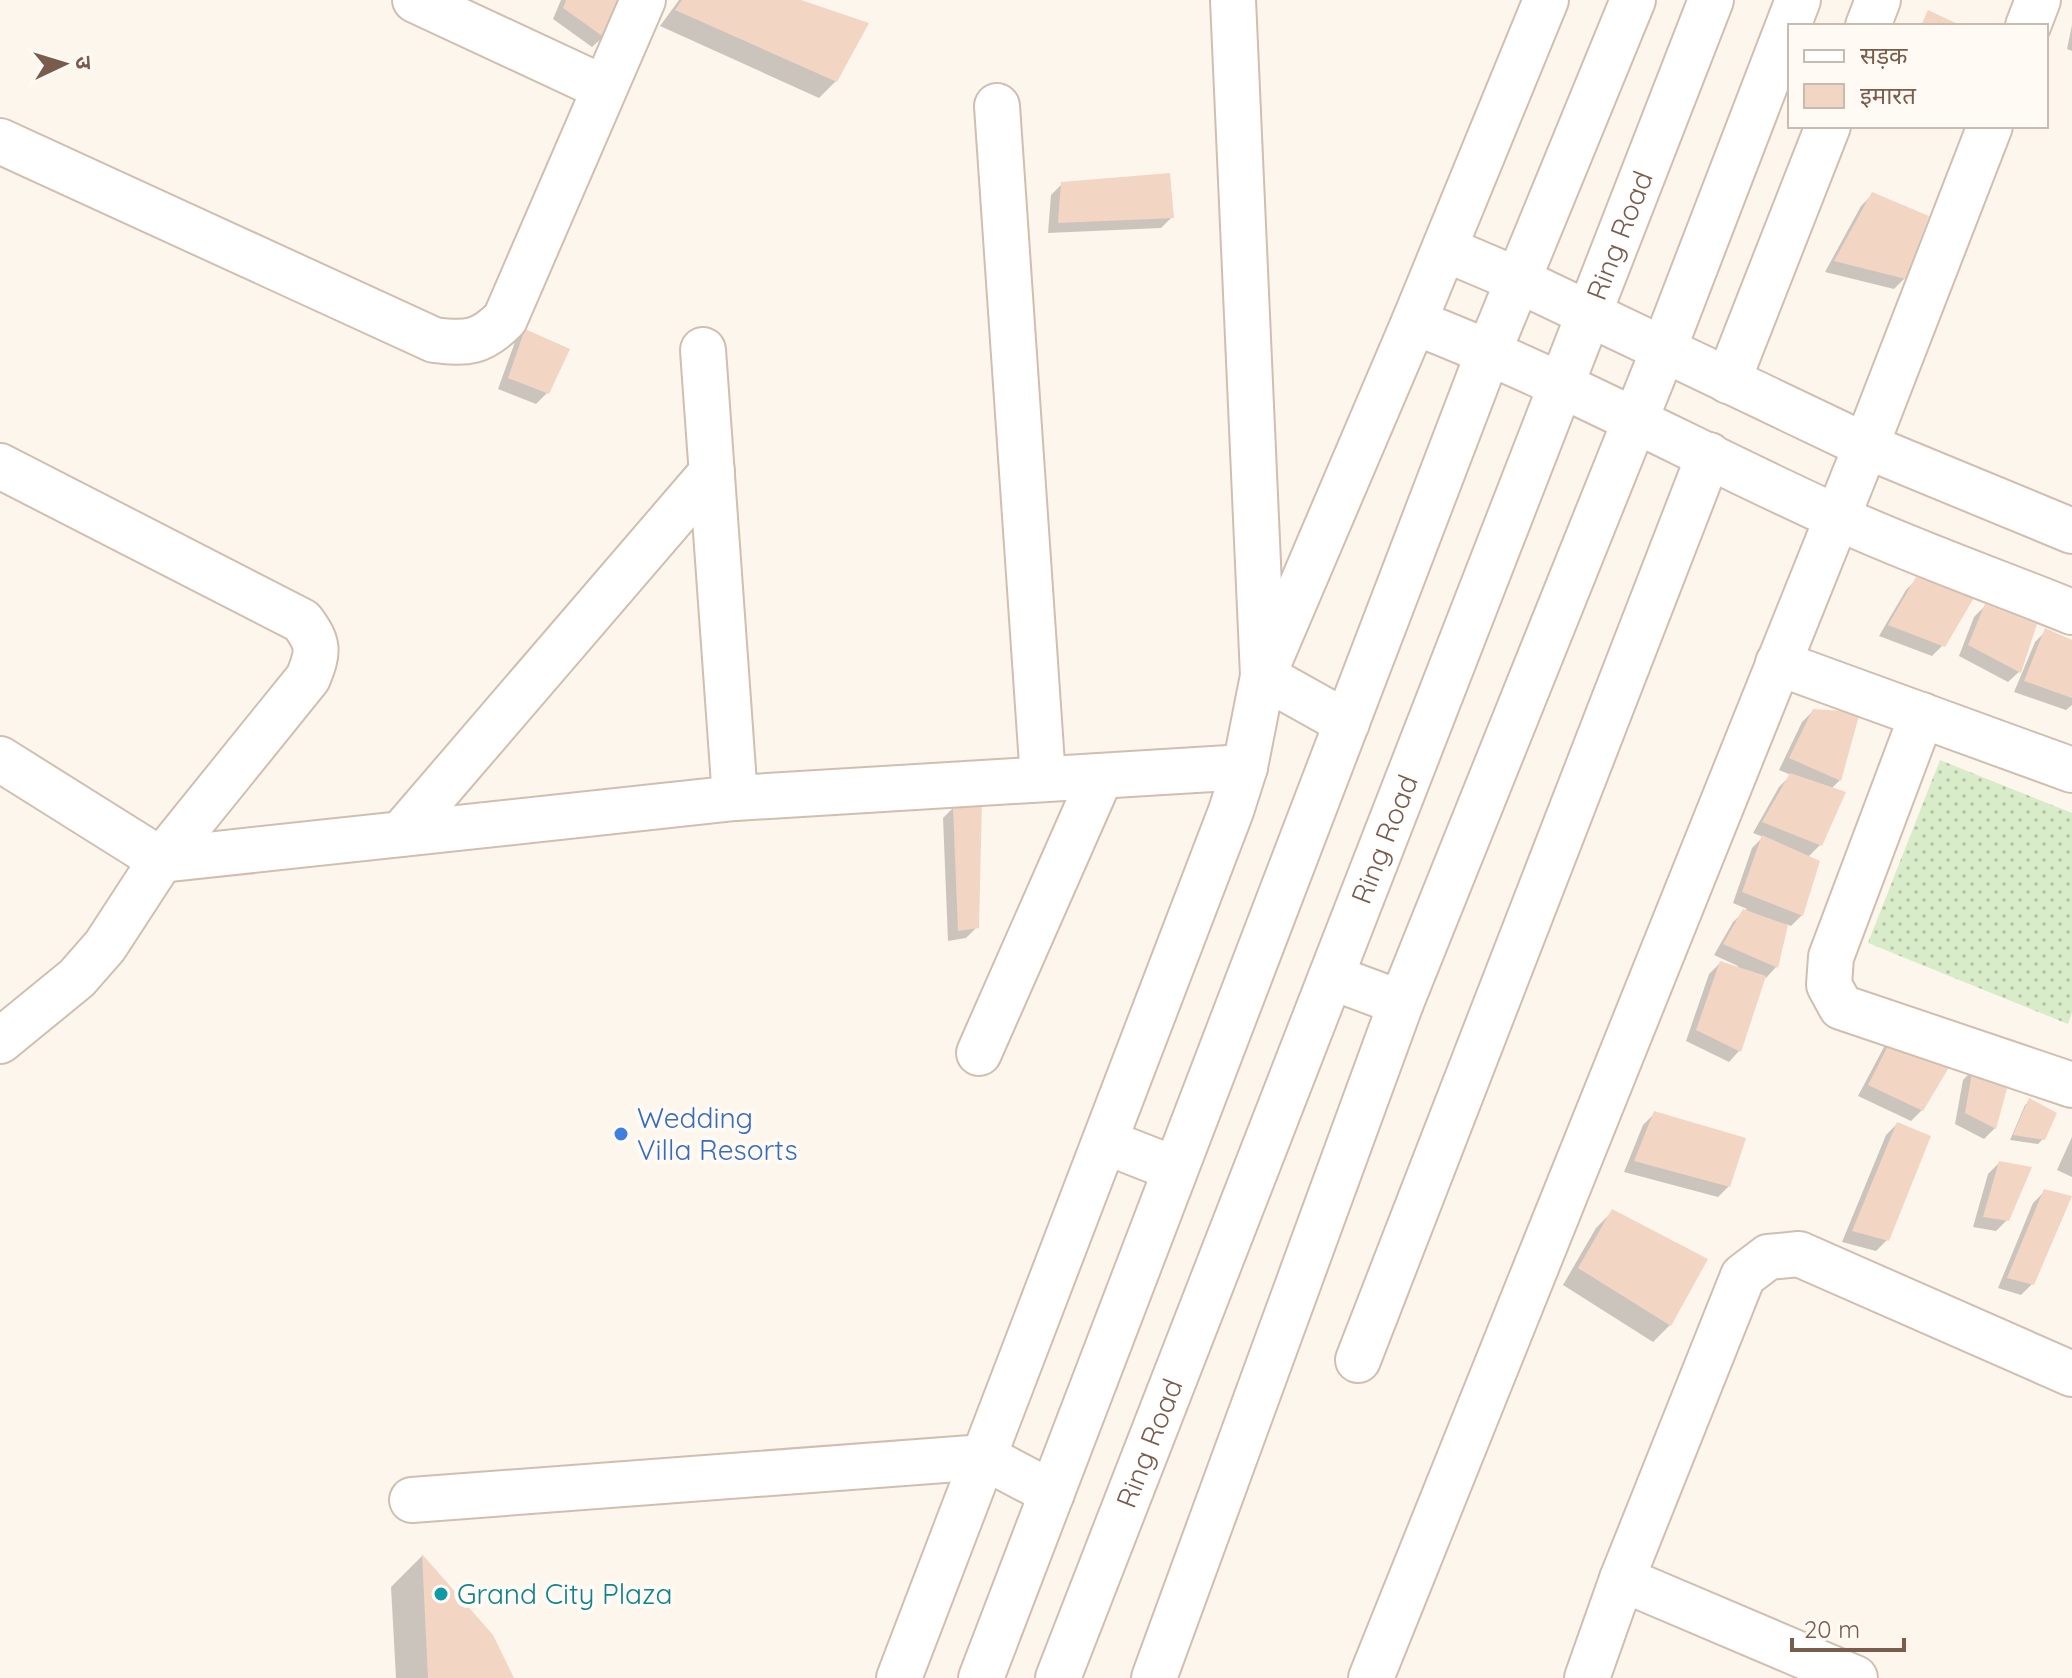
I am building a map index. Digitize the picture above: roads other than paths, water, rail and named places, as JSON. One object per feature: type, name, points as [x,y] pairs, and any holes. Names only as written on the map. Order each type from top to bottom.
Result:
[{"type":"street","points":[[415,0],[604,88]]},
{"type":"street","points":[[0,141],[434,340],[464,344],[489,335],[505,319],[643,0]]},
{"type":"street","points":[[1233,0],[1263,676]]},
{"type":"street","points":[[899,1678],[1231,811],[1245,767],[1263,676],[1445,249],[1546,0]]},
{"type":"street","points":[[981,1678],[1489,351],[1633,0]]},
{"type":"street","name":"Ring Road","points":[[1058,1678],[1711,0]]},
{"type":"street","points":[[1789,24],[1798,0]]},
{"type":"street","points":[[1869,24],[1878,0]]},
{"type":"street","points":[[2029,24],[2038,0]]},
{"type":"street","points":[[1154,1678],[1401,1003],[1663,351],[1788,26]]},
{"type":"street","points":[[997,106],[1043,779]]},
{"type":"street","points":[[1728,381],[1827,128]]},
{"type":"street","points":[[1371,1678],[1866,446],[1989,128]]},
{"type":"street","points":[[1445,249],[1518,280],[1866,446],[2072,531]]},
{"type":"street","points":[[1414,322],[1561,383],[1836,517],[2072,612]]},
{"type":"street","points":[[703,350],[735,798]]},
{"type":"street","points":[[1358,1360],[1709,455]]},
{"type":"street","points":[[0,466],[302,621],[314,637],[317,656],[308,678],[161,860],[105,946],[77,978],[0,1041]]},
{"type":"street","points":[[401,834],[712,472]]},
{"type":"street","points":[[1778,663],[2072,770]]},
{"type":"street","points":[[1263,676],[1347,723]]},
{"type":"street","points":[[1922,715],[1831,957],[1829,985],[1841,1007],[2072,1085]]},
{"type":"street","points":[[0,759],[161,860],[735,798],[1245,767]]},
{"type":"street","points":[[979,1053],[1101,776]]},
{"type":"street","points":[[1331,977],[1401,1003]]},
{"type":"street","points":[[1106,1142],[1175,1169]]},
{"type":"street","points":[[1587,1678],[1622,1579],[1743,1276],[1768,1257],[1799,1254],[2072,1374]]},
{"type":"street","points":[[412,1500],[984,1457],[1052,1493]]},
{"type":"street","points":[[1622,1579],[1855,1678]]},
{"type":"place","name":"Wedding Villa Resorts","points":[[621,1134]]},
{"type":"place","name":"Grand City Plaza","points":[[441,1594]]}]
